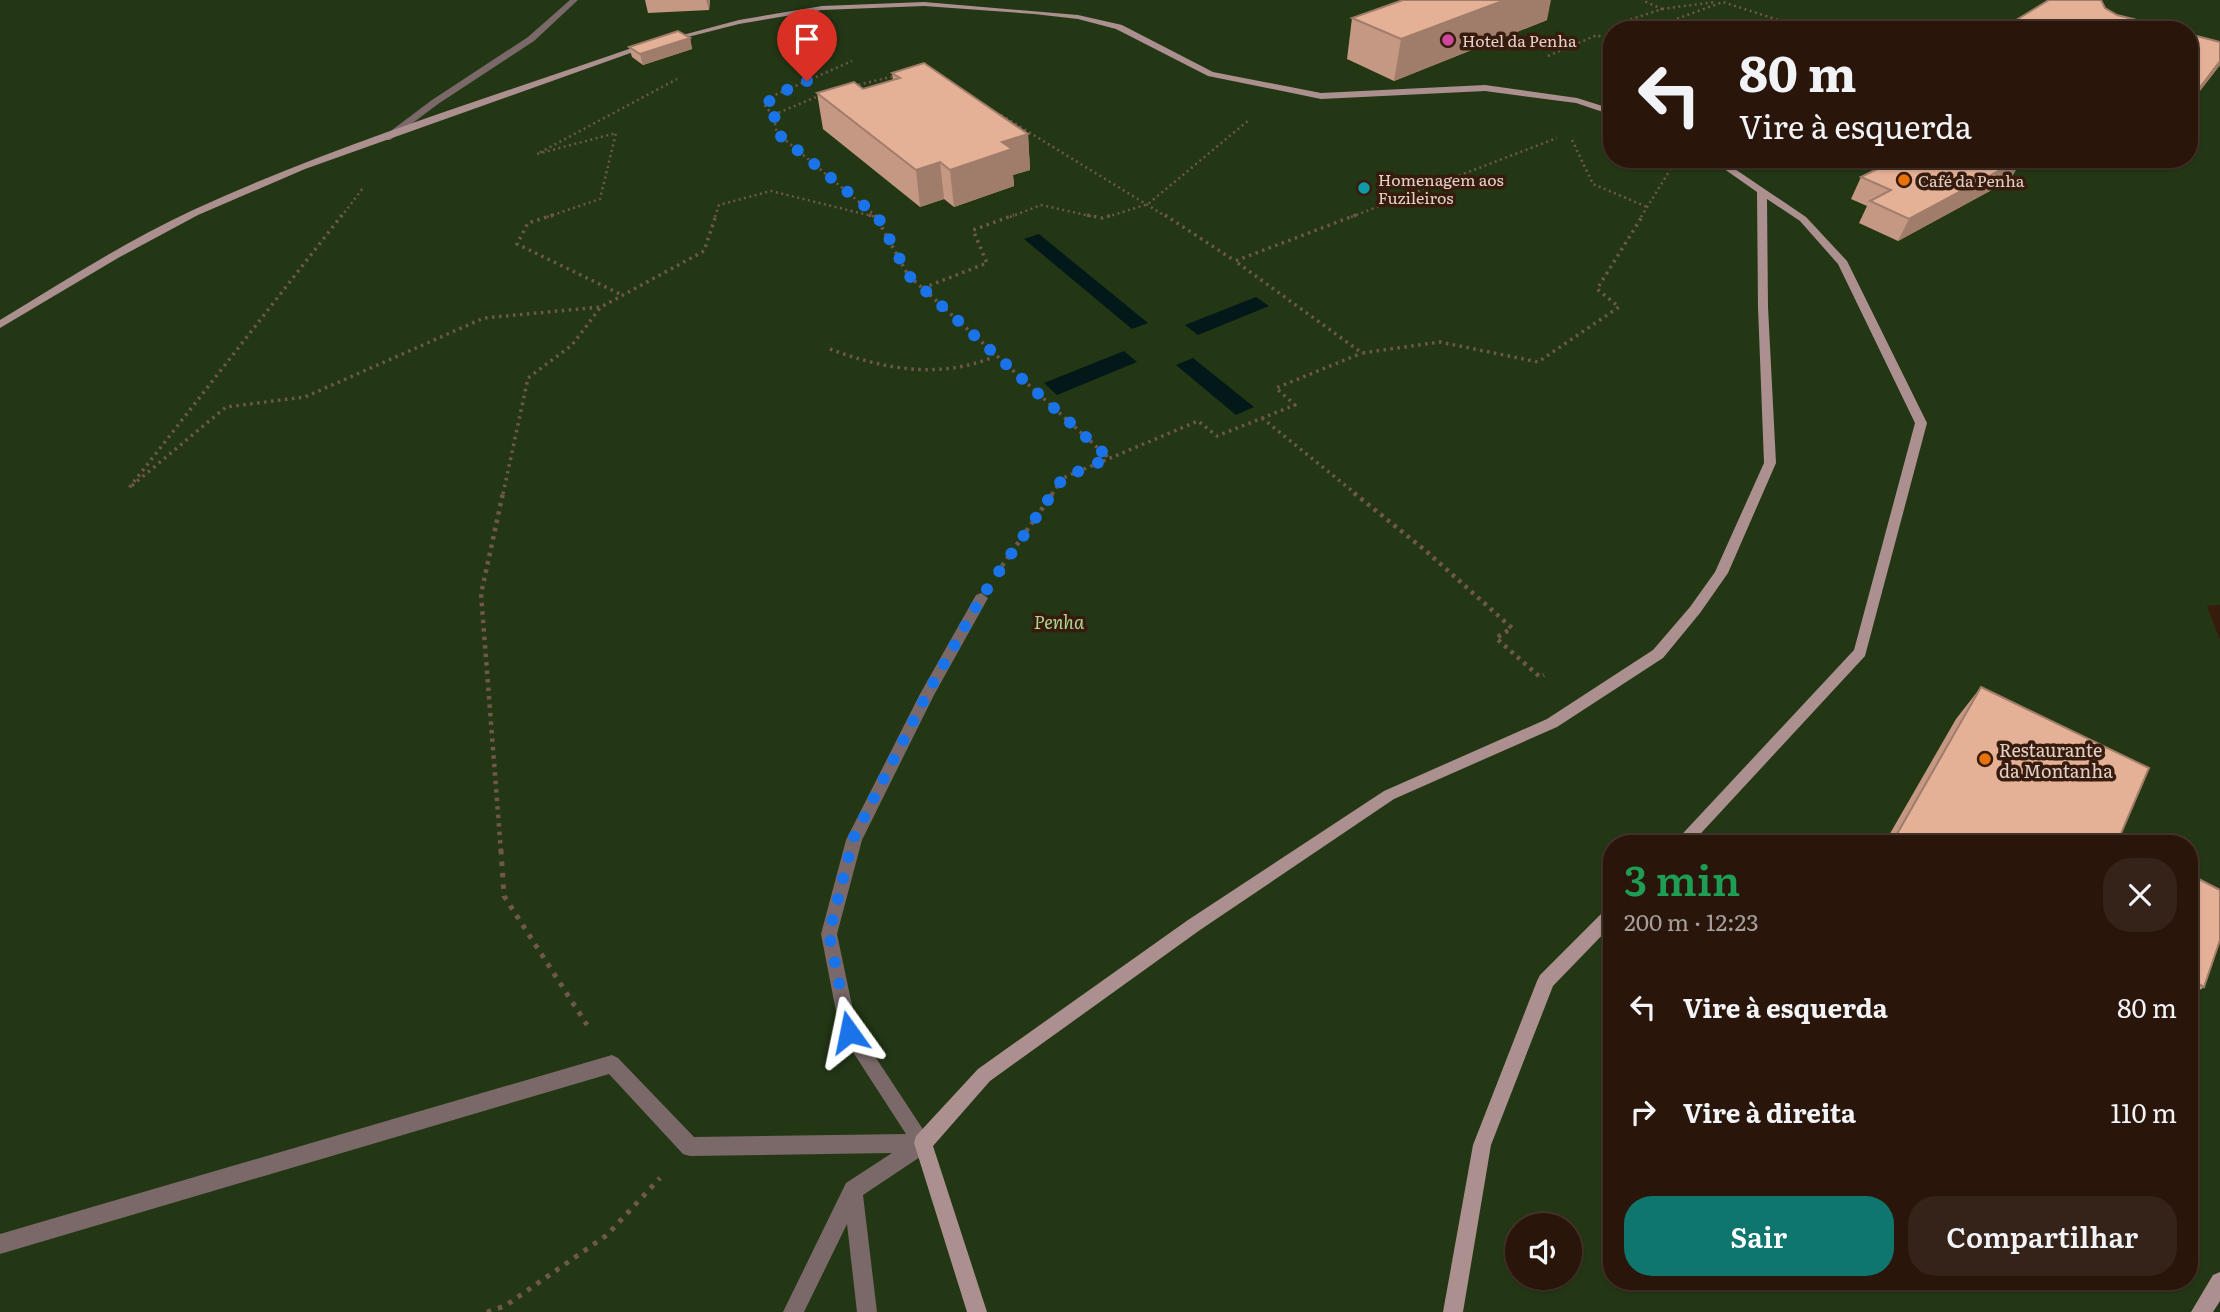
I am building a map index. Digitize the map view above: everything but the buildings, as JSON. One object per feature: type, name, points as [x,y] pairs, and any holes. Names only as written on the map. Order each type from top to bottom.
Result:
[{"type":"street","points":[[387,138],[435,102],[531,39],[574,0]]},
{"type":"street","points":[[0,326],[114,256],[195,213],[302,167],[647,45],[739,22],[822,8],[924,4],[1078,17],[1119,27],[1211,74],[1321,96],[1485,88],[1531,93],[1603,110]]},
{"type":"street","points":[[1689,835],[1860,652],[1922,423],[1843,263],[1803,219],[1728,168]]},
{"type":"street","points":[[793,1312],[853,1190],[923,1143],[984,1075],[1194,925],[1389,795],[1552,723],[1658,654],[1695,610],[1721,573],[1770,463],[1763,306],[1762,190]]},
{"type":"street","points":[[978,1312],[923,1143],[849,1032],[829,934],[853,839],[927,694],[981,598]]},
{"type":"street","points":[[1453,1312],[1482,1145],[1546,981],[1603,923]]},
{"type":"street","points":[[0,1244],[612,1064],[690,1147],[923,1143]]},
{"type":"street","points":[[853,1190],[867,1312]]},
{"type":"street","points":[[2201,1312],[2220,1282]]},
{"type":"path","points":[[1642,0],[1662,9]]},
{"type":"path","points":[[1670,21],[1722,1]]},
{"type":"path","points":[[1625,21],[1662,9],[1722,1],[1782,21]]},
{"type":"path","points":[[1531,93],[1532,63],[1597,36],[1603,38]]},
{"type":"path","points":[[852,61],[775,95],[765,106],[774,114],[777,133],[878,217],[908,275],[1109,458]]},
{"type":"path","points":[[844,88],[884,76],[905,74]]},
{"type":"path","points":[[623,295],[516,244],[528,223],[600,199],[616,133],[537,154],[682,77]]},
{"type":"path","points":[[923,288],[987,263],[974,230],[1041,205],[1102,218],[1148,204],[1287,89]]},
{"type":"path","points":[[774,114],[804,100],[831,92]]},
{"type":"path","points":[[1235,261],[1546,144],[1603,114]]},
{"type":"path","points":[[999,115],[1148,204],[1235,261],[1362,353]]},
{"type":"path","points":[[1568,132],[1593,184],[1647,207]]},
{"type":"path","points":[[387,138],[376,172],[129,488],[226,407],[305,397],[484,318],[601,307],[704,251],[719,205],[771,191],[878,217]]},
{"type":"path","points":[[981,598],[1063,478],[1109,458],[1198,421],[1217,436],[1295,405],[1276,388],[1362,353],[1440,342],[1538,362],[1619,307],[1597,289],[1671,168]]},
{"type":"path","points":[[601,307],[572,345],[528,378],[481,594],[504,896],[612,1064]]},
{"type":"path","points":[[830,349],[856,359],[935,370],[977,365],[991,358],[993,353]]},
{"type":"path","points":[[1262,418],[1426,551],[1512,628],[1496,638],[1540,677],[1562,666],[1602,691]]},
{"type":"path","points":[[487,1312],[505,1306],[607,1235],[690,1147]]},
{"type":"green space","name":"Penha","points":[[0,0],[2220,0],[2220,605],[2207,606],[2220,640],[2220,1312],[0,1312]]},
{"type":"shaded area","points":[[1039,234],[1148,323],[1132,329],[1024,239]]},
{"type":"shaded area","points":[[1256,297],[1269,306],[1198,335],[1185,325]]},
{"type":"shaded area","points":[[1124,351],[1137,362],[1057,395],[1044,383]]},
{"type":"shaded area","points":[[1193,358],[1254,407],[1236,415],[1176,365]]},
{"type":"place","name":"Hotel da Penha","points":[[1448,40]]},
{"type":"place","name":"Café da Penha","points":[[1904,180]]},
{"type":"place","name":"Homenagem aos Fuzileiros","points":[[1364,188]]},
{"type":"place","name":"Restaurante da Montanha","points":[[1985,759]]},
{"type":"route","points":[[807,81],[775,95],[765,106],[774,114],[777,133],[878,217],[908,275],[1109,458],[1063,478],[981,598],[927,694],[853,839],[829,934],[849,1032]]}]
